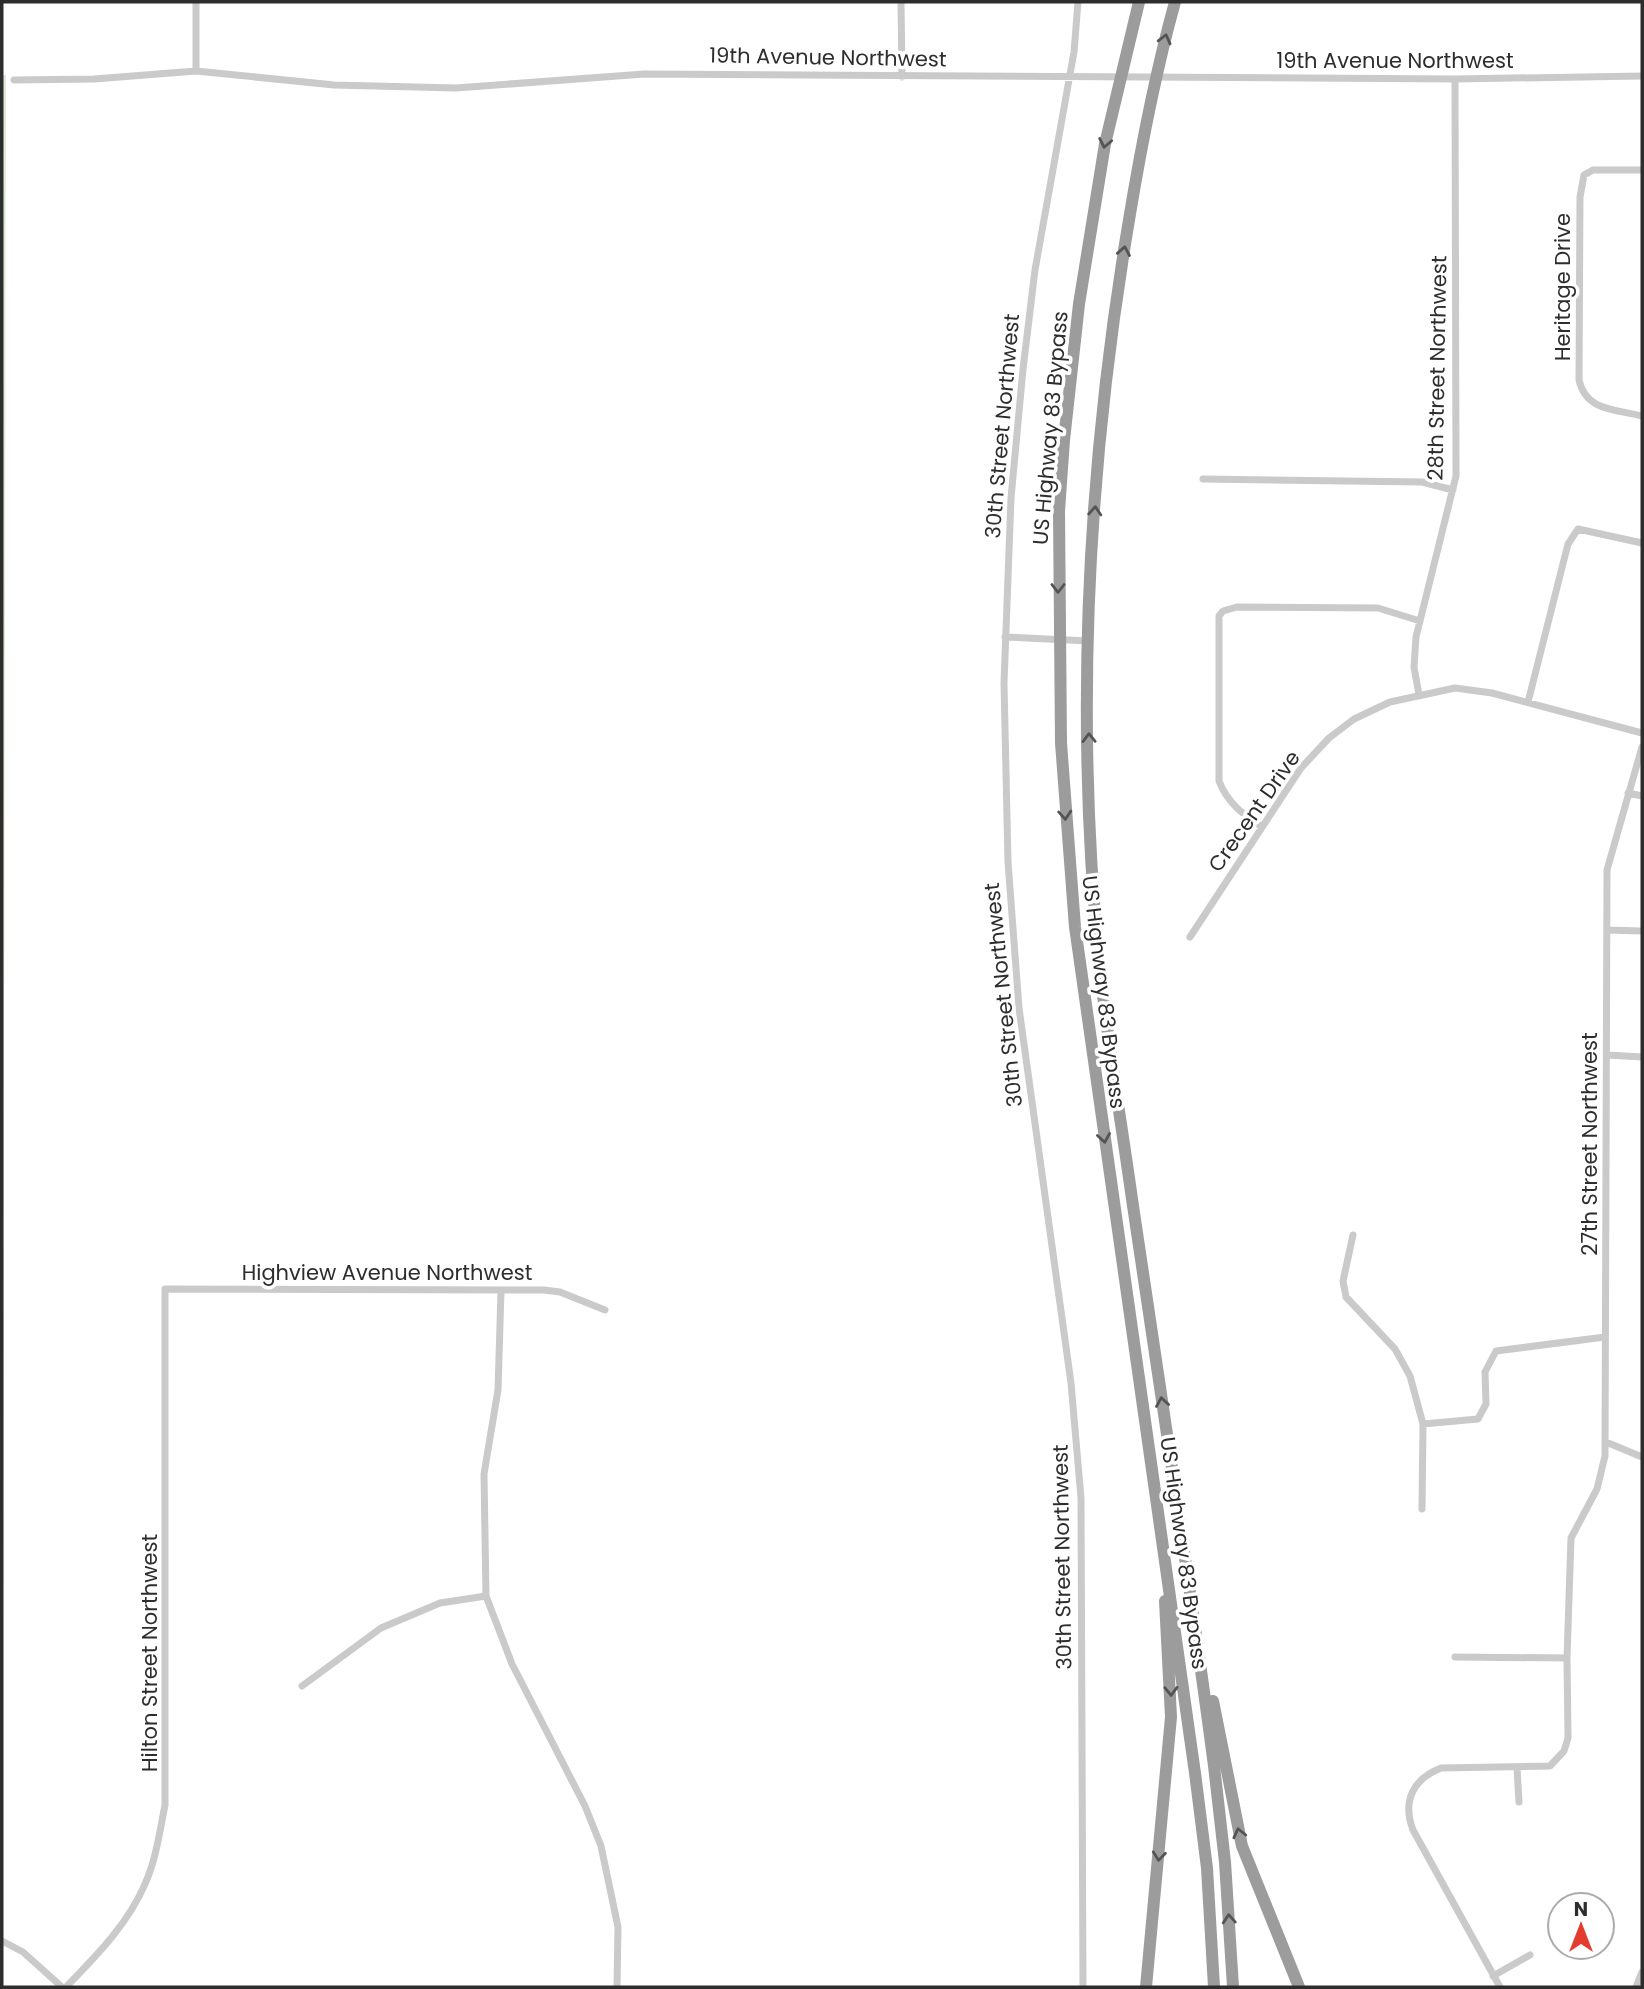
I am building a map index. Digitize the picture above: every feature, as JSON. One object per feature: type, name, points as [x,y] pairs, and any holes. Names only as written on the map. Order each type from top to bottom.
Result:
[{"type":"highway","name":"US Highway 83 Bypass","points":[[1139,2],[1105,144],[1085,263],[1059,511],[1058,642],[1065,808],[1075,927],[1207,1868],[1214,1987]]},
{"type":"highway","name":"US Highway 83 Bypass","points":[[1175,2],[1156,77],[1116,297],[1098,471],[1089,641],[1092,870],[1099,960],[1191,1600],[1225,1862],[1233,1987]]},
{"type":"highway","points":[[1146,1987],[1171,1717],[1165,1609],[1167,1574]]},
{"type":"highway","points":[[1191,1600],[1203,1639],[1226,1776],[1242,1846],[1299,1987]]},
{"type":"street","points":[[196,2],[196,71]]},
{"type":"street","points":[[901,2],[902,77]]},
{"type":"street","name":"30th Street Northwest","points":[[1078,2],[1070,75],[1035,270],[1011,498],[1005,637],[1007,849],[1018,1008],[1071,1383],[1081,1498],[1083,1987]]},
{"type":"street","name":"19th Avenue Northwest","points":[[15,80],[94,79],[196,71],[334,85],[456,88],[644,74],[1455,79],[1642,76]]},
{"type":"street","name":"28th Street Northwest","points":[[1419,695],[1414,667],[1420,621],[1453,491],[1457,439],[1455,79]]},
{"type":"street","name":"Heritage Drive","points":[[1642,170],[1593,170],[1584,175],[1580,197],[1579,354],[1582,395],[1589,402],[1642,416]]},
{"type":"street","points":[[1203,479],[1422,482],[1453,491]]},
{"type":"street","points":[[1528,702],[1568,544],[1578,529],[1642,542]]},
{"type":"street","points":[[1262,827],[1225,797],[1219,781],[1219,616],[1223,611],[1237,607],[1378,608],[1420,621]]},
{"type":"street","points":[[1005,637],[1058,642],[1089,641]]},
{"type":"street","name":"Crecent Drive","points":[[1190,937],[1301,768],[1329,738],[1354,719],[1390,702],[1455,688],[1492,692],[1642,733]]},
{"type":"street","name":"27th Street Northwest","points":[[1567,1658],[1571,1538],[1604,1473],[1606,1442],[1607,870],[1642,747]]},
{"type":"street","points":[[1629,793],[1642,796]]},
{"type":"street","points":[[1607,930],[1642,931]]},
{"type":"street","points":[[1607,1055],[1642,1057]]},
{"type":"street","points":[[1353,1235],[1343,1281],[1346,1297],[1395,1349],[1410,1376],[1423,1424],[1422,1509]]},
{"type":"street","name":"Highview Avenue Northwest","points":[[165,1289],[560,1292],[605,1310]]},
{"type":"street","name":"Hilton Street Northwest","points":[[64,1987],[101,1951],[126,1918],[146,1883],[165,1805],[165,1289]]},
{"type":"street","points":[[501,1291],[498,1390],[484,1474],[486,1596],[512,1664],[585,1806],[601,1846],[618,1927],[617,1987]]},
{"type":"street","points":[[1423,1424],[1478,1419],[1486,1404],[1485,1372],[1496,1351],[1605,1337]]},
{"type":"street","points":[[1606,1442],[1642,1457]]},
{"type":"street","points":[[302,1686],[381,1628],[440,1603],[486,1596]]},
{"type":"street","points":[[1455,1657],[1567,1658],[1568,1738],[1564,1751],[1550,1766],[1441,1768],[1426,1774],[1414,1785],[1408,1807],[1410,1821],[1500,1987]]},
{"type":"street","points":[[1517,1768],[1519,1802]]},
{"type":"street","points":[[2,1941],[23,1952],[64,1987]]},
{"type":"street","points":[[1493,1976],[1530,1955]]},
{"type":"street","points":[[1636,1987],[1642,1972]]},
{"type":"green space","points":[[2,75],[6,75],[3,1663],[2,1663]]}]
